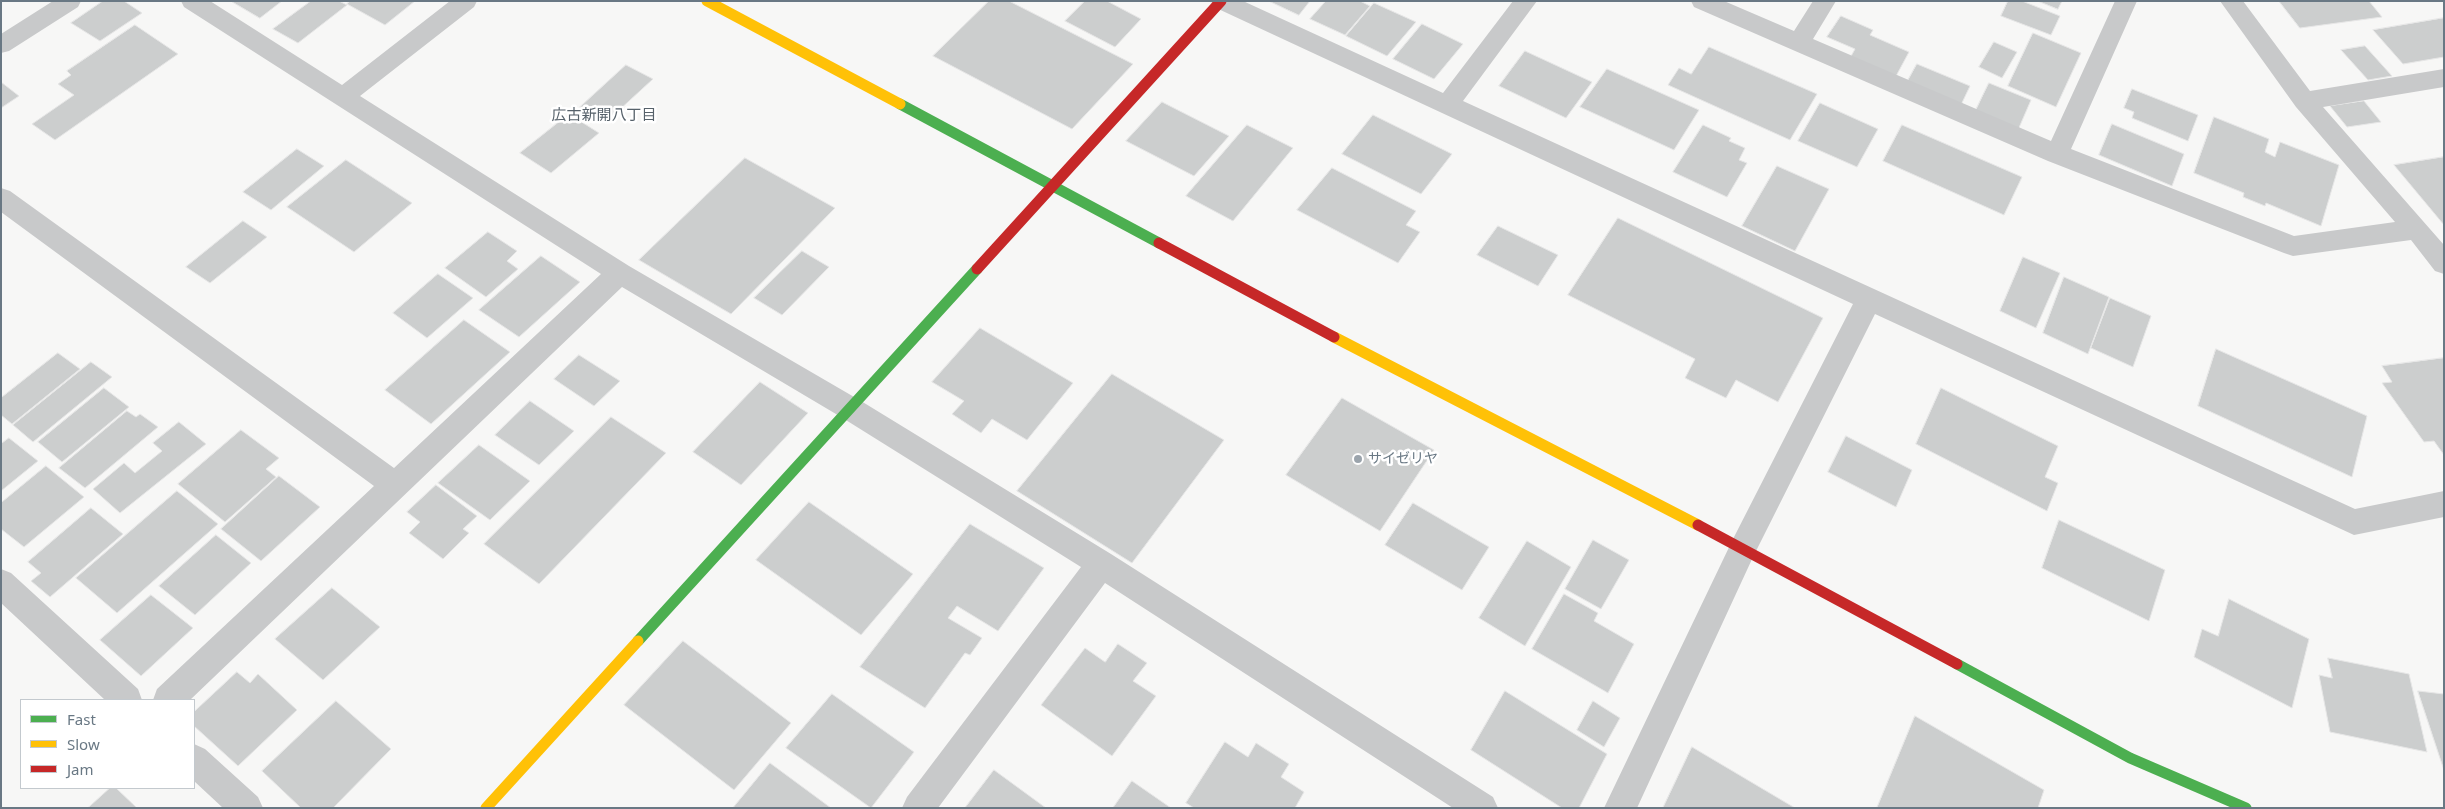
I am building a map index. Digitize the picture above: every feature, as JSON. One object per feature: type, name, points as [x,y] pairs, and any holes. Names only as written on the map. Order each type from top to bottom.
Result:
[{"type":"street","points":[[1,45],[70,1]]},
{"type":"street","points":[[192,1],[620,273],[851,409],[1101,564],[1482,808]]},
{"type":"street","points":[[344,96],[466,1]]},
{"type":"street","points":[[707,1],[1348,344],[1743,548],[2130,758],[2246,808]]},
{"type":"street","points":[[486,808],[1222,1],[2354,522],[2444,504]]},
{"type":"street","points":[[1447,105],[1526,1]]},
{"type":"street","points":[[1702,1],[2057,154],[2292,246],[2417,229]]},
{"type":"street","points":[[1799,43],[1826,1]]},
{"type":"street","points":[[2057,154],[2126,1]]},
{"type":"street","points":[[2231,1],[2304,101],[2417,229],[2444,264]]},
{"type":"street","points":[[2304,101],[2444,78]]},
{"type":"street","points":[[1,198],[396,486]]},
{"type":"street","points":[[169,699],[620,273]]},
{"type":"street","points":[[1620,808],[1743,548],[1869,299]]},
{"type":"street","points":[[918,808],[1101,564]]},
{"type":"street","points":[[1,583],[127,699]]},
{"type":"street","points":[[195,761],[247,808]]},
{"type":"building","points":[[103,1],[124,1],[142,13],[100,41],[71,23]]},
{"type":"building","points":[[231,1],[282,1],[260,18]]},
{"type":"building","points":[[311,1],[339,1],[347,5],[298,43],[273,29]]},
{"type":"building","points":[[350,1],[415,1],[385,25],[347,4]]},
{"type":"building","points":[[989,1],[1009,1],[1133,64],[1072,129],[933,56]]},
{"type":"building","points":[[1085,1],[1107,1],[1141,19],[1115,47],[1065,21]]},
{"type":"building","points":[[1269,1],[1310,1],[1299,15]]},
{"type":"building","points":[[1326,1],[1360,1],[1370,6],[1345,35],[1310,19]]},
{"type":"building","points":[[2008,1],[2022,1],[2060,16],[2051,35],[2001,16]]},
{"type":"building","points":[[2038,1],[2062,1],[2058,9]]},
{"type":"building","points":[[2279,1],[2369,1],[2382,17],[2300,28]]},
{"type":"building","points":[[1374,3],[1416,22],[1387,56],[1346,36]]},
{"type":"building","points":[[1841,16],[1873,30],[1870,35],[1909,52],[1895,78],[1850,58],[1855,49],[1827,37]]},
{"type":"building","points":[[2444,18],[2444,57],[2403,64],[2373,30]]},
{"type":"building","points":[[1422,24],[1463,44],[1434,79],[1393,59]]},
{"type":"building","points":[[135,25],[178,54],[55,140],[32,124],[74,95],[58,84],[71,75],[67,71]]},
{"type":"building","points":[[2033,33],[2081,53],[2056,107],[2008,86]]},
{"type":"building","points":[[1994,42],[2017,52],[2002,78],[1979,67]]},
{"type":"building","points":[[2365,46],[2392,76],[2368,80],[2341,50]]},
{"type":"building","points":[[1709,47],[1817,94],[1790,140],[1668,85],[1679,68],[1691,74]]},
{"type":"building","points":[[1525,51],[1592,82],[1566,118],[1499,86]]},
{"type":"building","points":[[1917,64],[1970,86],[1960,107],[1906,84]]},
{"type":"building","points":[[626,65],[653,79],[605,123],[578,109]]},
{"type":"building","points":[[1607,69],[1699,110],[1674,150],[1580,107]]},
{"type":"building","points":[[1,82],[19,96],[1,108]]},
{"type":"building","points":[[1989,83],[2031,100],[2018,130],[1975,112]]},
{"type":"building","points":[[2132,89],[2198,115],[2188,141],[2132,118],[2134,112],[2124,108]]},
{"type":"building","points":[[2364,101],[2381,122],[2347,127],[2330,106]]},
{"type":"building","points":[[1162,102],[1229,136],[1194,176],[1126,141]]},
{"type":"building","points":[[1820,103],[1878,129],[1857,167],[1798,141]]},
{"type":"building","points":[[569,114],[599,133],[551,173],[520,153]]},
{"type":"building","points":[[1373,115],[1452,154],[1421,194],[1342,154]]},
{"type":"building","points":[[2214,117],[2269,139],[2265,152],[2275,157],[2280,142],[2339,165],[2321,226],[2266,203],[2265,206],[2243,197],[2244,193],[2194,173]]},
{"type":"building","points":[[2112,124],[2184,154],[2172,186],[2099,155]]},
{"type":"building","points":[[1247,125],[1293,148],[1233,221],[1186,196]]},
{"type":"building","points":[[1703,125],[1731,138],[1729,141],[1745,148],[1739,160],[1747,163],[1727,197],[1673,172]]},
{"type":"building","points":[[1902,125],[2022,177],[2004,215],[1883,161]]},
{"type":"building","points":[[297,149],[324,166],[271,210],[243,192]]},
{"type":"building","points":[[2444,157],[2444,225],[2394,165]]},
{"type":"building","points":[[745,158],[835,208],[731,314],[639,260]]},
{"type":"building","points":[[346,160],[412,203],[354,252],[287,207]]},
{"type":"building","points":[[1777,166],[1829,189],[1795,251],[1742,226]]},
{"type":"building","points":[[1332,168],[1416,211],[1406,225],[1420,232],[1398,263],[1297,210]]},
{"type":"building","points":[[1618,218],[1823,318],[1778,402],[1736,380],[1726,398],[1685,378],[1695,359],[1568,295]]},
{"type":"building","points":[[243,221],[267,237],[210,283],[186,267]]},
{"type":"building","points":[[1498,226],[1558,255],[1538,286],[1477,255]]},
{"type":"building","points":[[488,232],[517,251],[507,261],[518,269],[486,297],[445,268]]},
{"type":"building","points":[[802,251],[829,267],[782,315],[754,298]]},
{"type":"building","points":[[541,256],[580,282],[519,337],[479,310]]},
{"type":"building","points":[[2023,257],[2060,273],[2036,328],[2000,311]]},
{"type":"building","points":[[438,274],[473,298],[427,338],[393,313]]},
{"type":"building","points":[[2064,277],[2109,297],[2088,354],[2043,333]]},
{"type":"building","points":[[2110,298],[2151,316],[2133,367],[2091,348]]},
{"type":"building","points":[[464,320],[510,352],[431,424],[385,390]]},
{"type":"building","points":[[980,328],[1073,383],[1027,440],[992,419],[981,433],[952,414],[964,401],[932,382]]},
{"type":"building","points":[[2216,349],[2367,416],[2352,477],[2198,406]]},
{"type":"building","points":[[58,353],[80,369],[12,424],[1,415],[1,398]]},
{"type":"building","points":[[579,355],[620,381],[594,406],[554,379]]},
{"type":"building","points":[[2444,358],[2444,455],[2434,441],[2424,442],[2382,383],[2392,382],[2382,366]]},
{"type":"building","points":[[91,362],[112,377],[33,442],[13,425]]},
{"type":"building","points":[[1112,374],[1224,440],[1132,563],[1017,491]]},
{"type":"building","points":[[760,382],[808,413],[741,485],[693,452]]},
{"type":"building","points":[[104,388],[129,407],[62,462],[38,442]]},
{"type":"building","points":[[1941,388],[2058,446],[2045,477],[2058,483],[2047,511],[1916,444]]},
{"type":"building","points":[[1342,398],[1434,450],[1380,531],[1286,475]]},
{"type":"building","points":[[530,401],[574,431],[539,465],[495,435]]},
{"type":"building","points":[[127,411],[136,417],[140,414],[158,427],[85,488],[59,468]]},
{"type":"building","points":[[611,417],[666,453],[539,584],[484,544]]},
{"type":"building","points":[[179,422],[206,444],[120,513],[93,489],[124,463],[135,473],[162,451],[153,443]]},
{"type":"building","points":[[241,430],[279,458],[266,469],[276,477],[225,522],[178,484]]},
{"type":"building","points":[[1846,436],[1912,470],[1896,507],[1828,472]]},
{"type":"building","points":[[9,438],[38,461],[1,491],[1,444]]},
{"type":"building","points":[[479,445],[530,481],[490,520],[438,483]]},
{"type":"building","points":[[46,466],[84,497],[24,547],[1,529],[1,503]]},
{"type":"building","points":[[279,476],[320,507],[261,561],[221,529]]},
{"type":"building","points":[[436,485],[477,516],[463,529],[469,533],[443,559],[409,533],[420,522],[407,512]]},
{"type":"building","points":[[177,491],[218,524],[117,613],[76,578]]},
{"type":"building","points":[[809,502],[913,574],[861,635],[756,560]]},
{"type":"building","points":[[1413,503],[1489,547],[1462,590],[1385,545]]},
{"type":"building","points":[[91,508],[123,534],[50,597],[31,581],[41,573],[28,562]]},
{"type":"building","points":[[2059,520],[2165,570],[2149,621],[2042,568]]},
{"type":"building","points":[[970,524],[1044,568],[998,631],[957,606],[948,618],[982,638],[970,655],[965,653],[925,708],[860,667]]},
{"type":"building","points":[[216,535],[251,563],[195,615],[159,586]]},
{"type":"building","points":[[1593,540],[1629,560],[1601,609],[1565,589]]},
{"type":"building","points":[[1527,541],[1571,567],[1525,646],[1479,618]]},
{"type":"building","points":[[332,588],[380,627],[323,680],[275,639]]},
{"type":"building","points":[[1564,594],[1598,613],[1594,621],[1634,644],[1608,693],[1532,649]]},
{"type":"building","points":[[151,595],[193,628],[141,676],[100,640]]},
{"type":"building","points":[[2229,599],[2309,639],[2292,708],[2194,657],[2202,629],[2218,636]]},
{"type":"building","points":[[683,641],[791,723],[734,790],[624,705]]},
{"type":"building","points":[[1118,644],[1147,663],[1133,681],[1156,696],[1112,756],[1041,705],[1085,648],[1105,662]]},
{"type":"building","points":[[2328,658],[2409,674],[2427,752],[2330,732],[2319,675],[2332,678]]},
{"type":"building","points":[[237,672],[250,683],[258,674],[297,710],[238,766],[195,727],[195,711]]},
{"type":"building","points":[[1505,691],[1607,754],[1579,808],[1562,808],[1471,750]]},
{"type":"building","points":[[2418,691],[2444,694],[2444,770]]},
{"type":"building","points":[[832,694],[914,752],[871,808],[786,748]]},
{"type":"building","points":[[336,701],[391,749],[333,808],[301,808],[262,771]]},
{"type":"building","points":[[1593,701],[1620,718],[1604,747],[1577,730]]},
{"type":"building","points":[[1915,716],[2044,790],[2038,808],[1877,808]]},
{"type":"building","points":[[1225,742],[1248,757],[1256,743],[1289,764],[1281,777],[1304,792],[1295,808],[1194,808],[1186,803]]},
{"type":"building","points":[[1692,747],[1795,808],[1663,808]]},
{"type":"building","points":[[770,763],[831,808],[733,808]]},
{"type":"building","points":[[994,770],[1046,808],[965,808]]},
{"type":"building","points":[[1132,781],[1171,808],[1113,808]]},
{"type":"building","points":[[109,789],[117,789],[137,808],[88,808]]},
{"type":"traffic: fast","points":[[900,104],[1159,243]]},
{"type":"traffic: fast","points":[[638,641],[977,269]]},
{"type":"traffic: fast","points":[[1957,664],[2130,758],[2246,808]]},
{"type":"traffic: slow","points":[[707,1],[900,104]]},
{"type":"traffic: slow","points":[[1334,337],[1698,525]]},
{"type":"traffic: slow","points":[[486,808],[638,641]]},
{"type":"traffic: jam","points":[[977,269],[1221,1]]},
{"type":"traffic: jam","points":[[1159,243],[1334,337]]},
{"type":"traffic: jam","points":[[1698,525],[1957,664]]},
{"type":"place","name":"サイゼリヤ","points":[[1358,459]]},
{"type":"district","name":"広古新開八丁目","points":[[604,116]]}]
